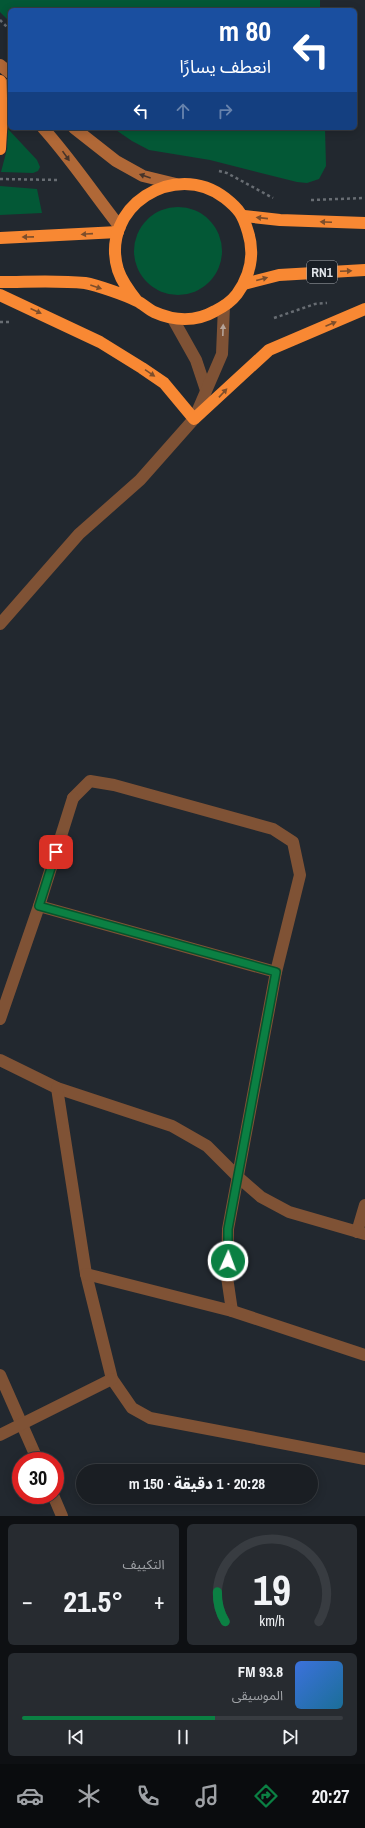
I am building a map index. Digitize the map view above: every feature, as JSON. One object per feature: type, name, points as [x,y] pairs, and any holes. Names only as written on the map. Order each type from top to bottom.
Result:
[{"type":"highway","points":[[0,81],[2,115],[0,149]]},
{"type":"highway","points":[[0,282],[86,283],[136,301],[154,312],[173,319],[191,319],[208,315],[224,306],[235,296],[244,284],[251,264],[252,242],[244,216],[217,192],[197,185],[176,184],[161,187],[135,203],[119,230],[116,251],[118,269],[125,286],[136,301]]},
{"type":"highway","points":[[244,216],[280,220],[365,224]]},
{"type":"highway","points":[[0,238],[119,230]]},
{"type":"highway","name":"RN1","points":[[244,284],[279,275],[365,270]]},
{"type":"highway","points":[[0,295],[67,325],[130,360],[164,383],[194,419],[269,350],[365,309]]},
{"type":"street","points":[[0,64],[8,71]]},
{"type":"street","points":[[0,81],[8,90]]},
{"type":"street","points":[[45,130],[58,145],[119,230]]},
{"type":"street","points":[[77,130],[116,161],[143,176],[176,184]]},
{"type":"street","points":[[0,624],[79,534],[140,480],[194,419],[222,354],[224,306]]},
{"type":"street","points":[[173,319],[196,360],[206,390]]},
{"type":"street","points":[[0,1019],[39,906],[73,798],[90,782],[114,785],[273,829],[293,842],[300,875],[276,972],[228,1229],[227,1277],[232,1312]]},
{"type":"street","points":[[39,906],[276,972]]},
{"type":"street","points":[[0,1060],[57,1088],[172,1126],[207,1146],[238,1177],[261,1197],[289,1212],[361,1233],[365,1205]]},
{"type":"street","points":[[57,1088],[86,1274],[112,1379],[132,1408],[150,1418],[365,1459]]},
{"type":"street","points":[[86,1274],[232,1312],[365,1355]]},
{"type":"street","points":[[0,1375],[34,1452]]},
{"type":"street","points":[[0,1435],[21,1423],[112,1379]]},
{"type":"street","points":[[56,1504],[62,1516]]},
{"type":"path","points":[[0,20],[8,28]]},
{"type":"path","points":[[211,170],[227,173],[278,201]]},
{"type":"path","points":[[0,179],[64,180],[86,185]]},
{"type":"path","points":[[310,200],[365,198]]},
{"type":"green space","points":[[0,0],[320,0],[320,8],[8,8],[8,20],[0,12]]},
{"type":"green space","points":[[8,129],[37,160],[40,167],[38,171],[33,173],[1,172],[7,149]]},
{"type":"green space","points":[[116,130],[325,130],[326,166],[319,179],[307,183],[297,182],[210,160],[149,150]]},
{"type":"green space","points":[[0,186],[37,189],[42,213],[0,215]]},
{"type":"green space","points":[[178,207],[195,210],[203,214],[215,226],[219,234],[222,251],[219,268],[215,276],[203,288],[195,292],[178,295],[161,292],[153,288],[141,276],[137,268],[134,251],[137,234],[141,226],[153,214],[161,210]]},
{"type":"route","points":[[56,852],[39,906],[239,960],[276,972],[228,1229],[228,1261]]}]
